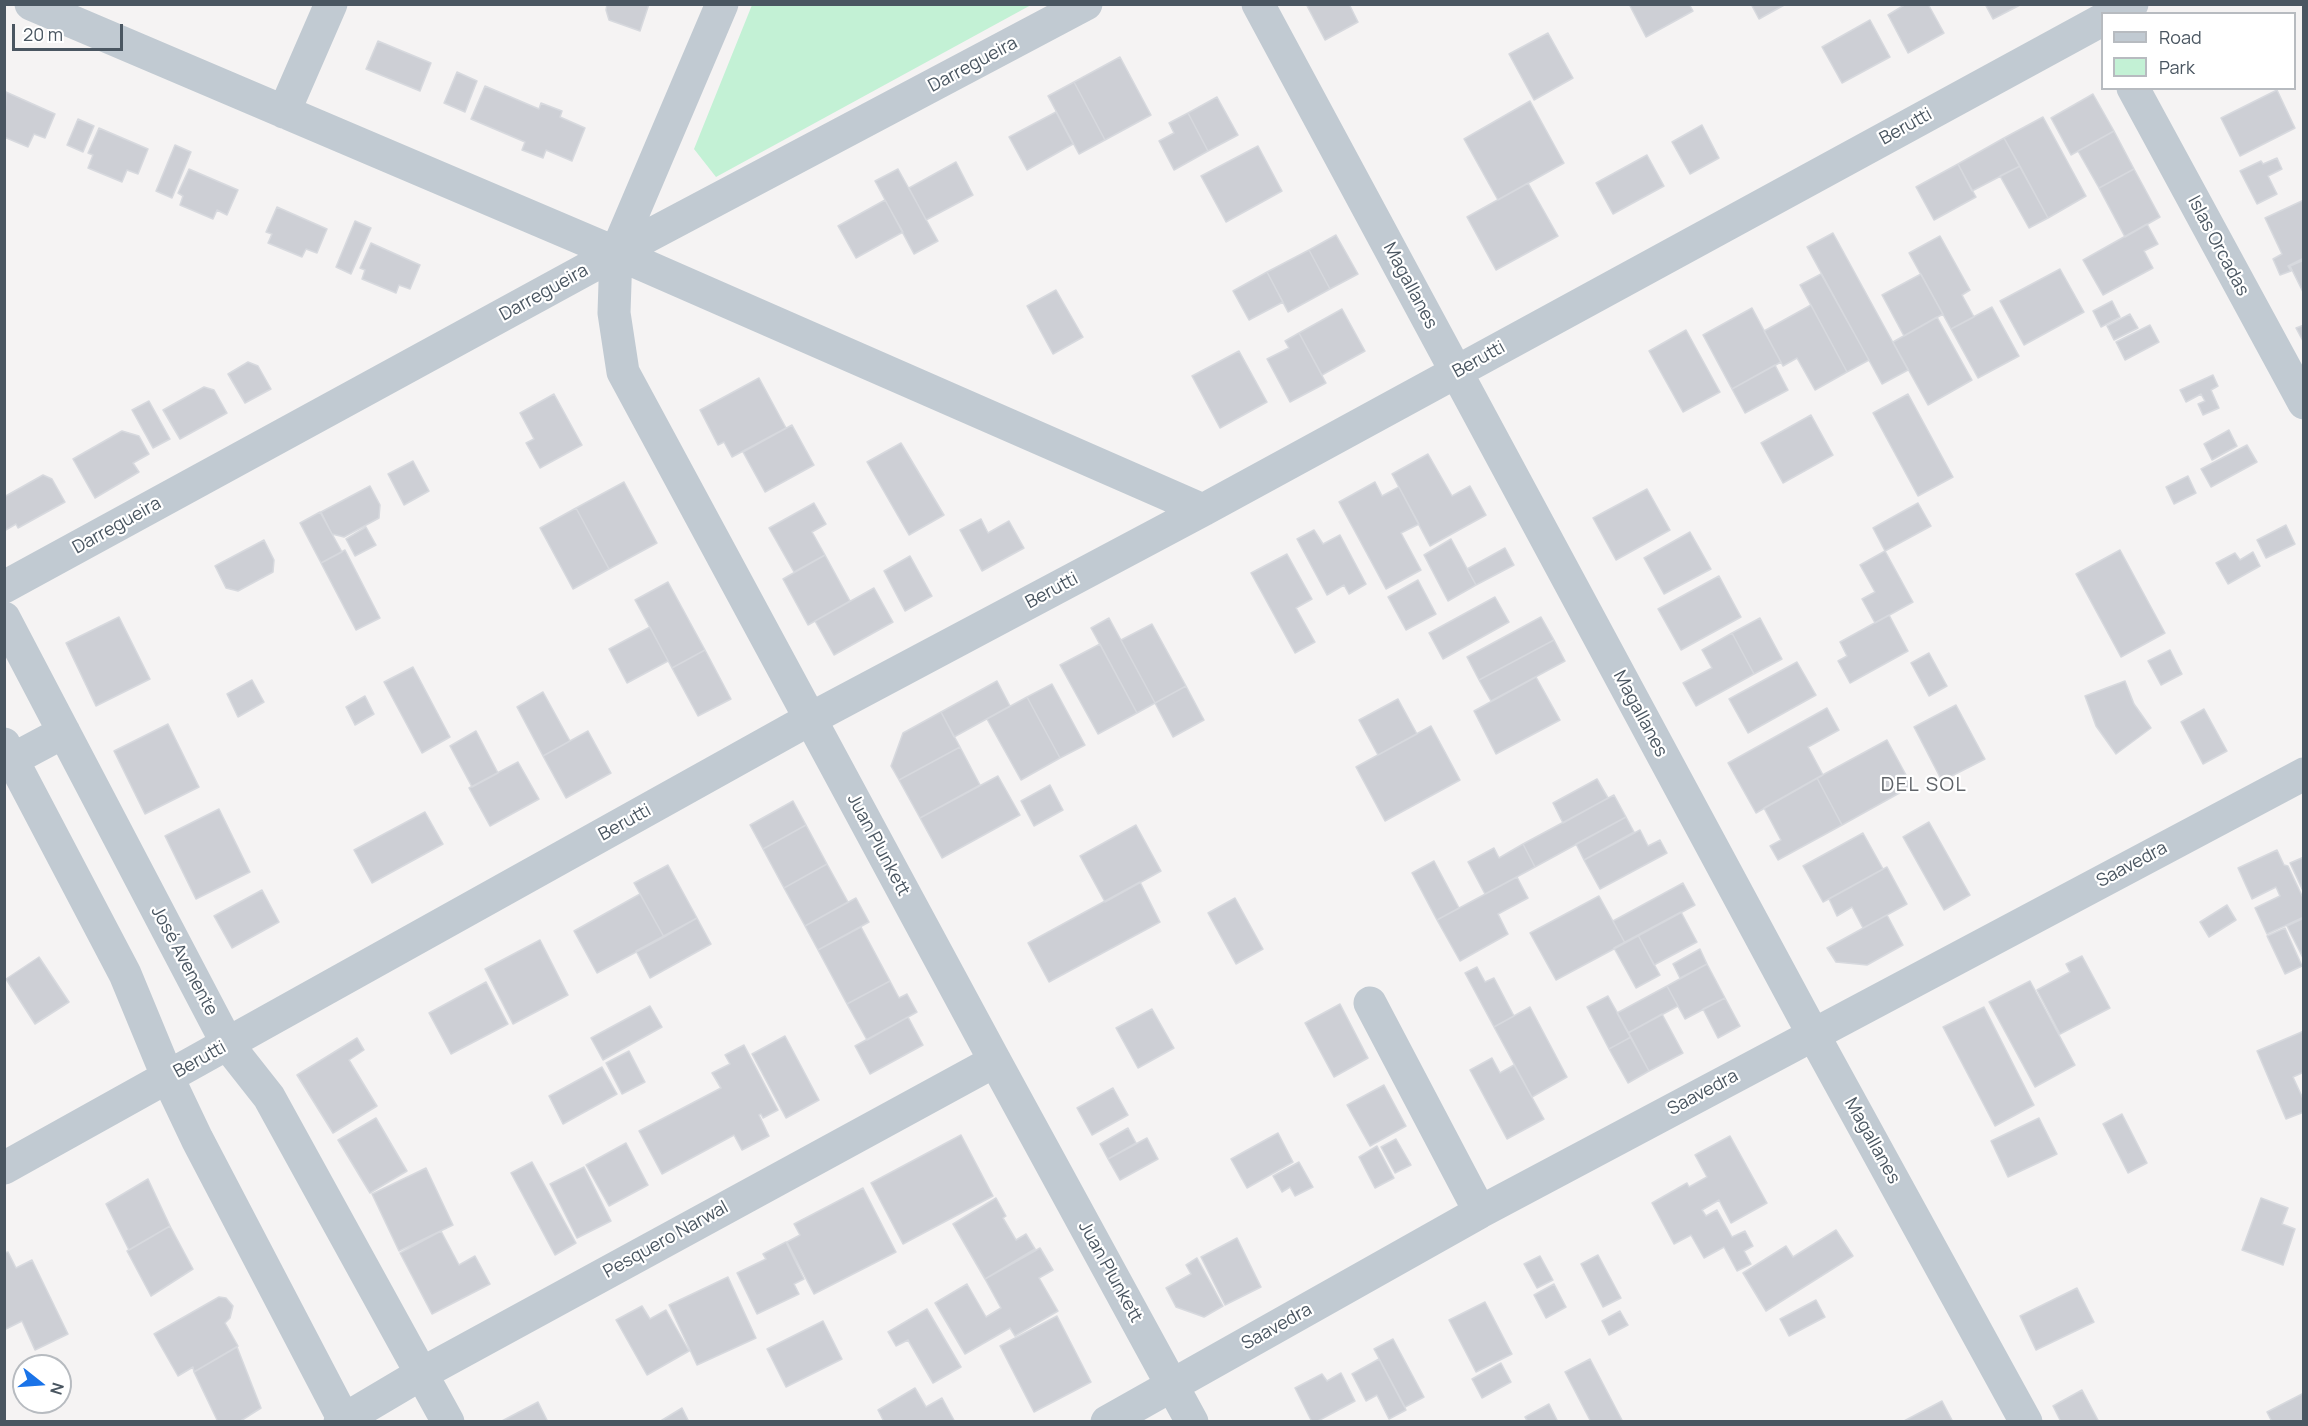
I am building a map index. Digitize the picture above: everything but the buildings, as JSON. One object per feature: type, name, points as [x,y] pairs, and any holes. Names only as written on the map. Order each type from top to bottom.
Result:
[{"type":"street","points":[[31,4],[616,253],[1203,510]]},
{"type":"street","points":[[284,112],[331,4]]},
{"type":"street","points":[[616,253],[722,4]]},
{"type":"street","name":"Darregueira","points":[[4,587],[616,253],[1086,4]]},
{"type":"street","name":"Magallanes","points":[[1258,4],[1813,1034],[2026,1422]]},
{"type":"street","name":"Berutti","points":[[2115,12],[2132,4]]},
{"type":"street","name":"Berutti","points":[[4,1168],[810,719],[1203,510],[2101,19]]},
{"type":"street","name":"Islas Orcadas","points":[[2134,90],[2304,403]]},
{"type":"street","name":"Juan Plunkett","points":[[616,253],[614,313],[623,372],[1192,1422]]},
{"type":"street","name":"José Avenente","points":[[4,618],[228,1045],[269,1097],[448,1422]]},
{"type":"street","points":[[64,732],[7,756],[124,974],[168,1078],[197,1139],[343,1421]]},
{"type":"street","name":"Saavedra","points":[[1107,1422],[1480,1212],[2304,774]]},
{"type":"street","points":[[1370,1003],[1480,1212]]},
{"type":"street","name":"Pesquero Narwal","points":[[343,1421],[421,1374],[995,1061]]},
{"type":"green space","points":[[752,4],[1031,5],[716,177],[694,149]]},
{"type":"district","name":"DEL SOL","points":[[1924,785]]}]
